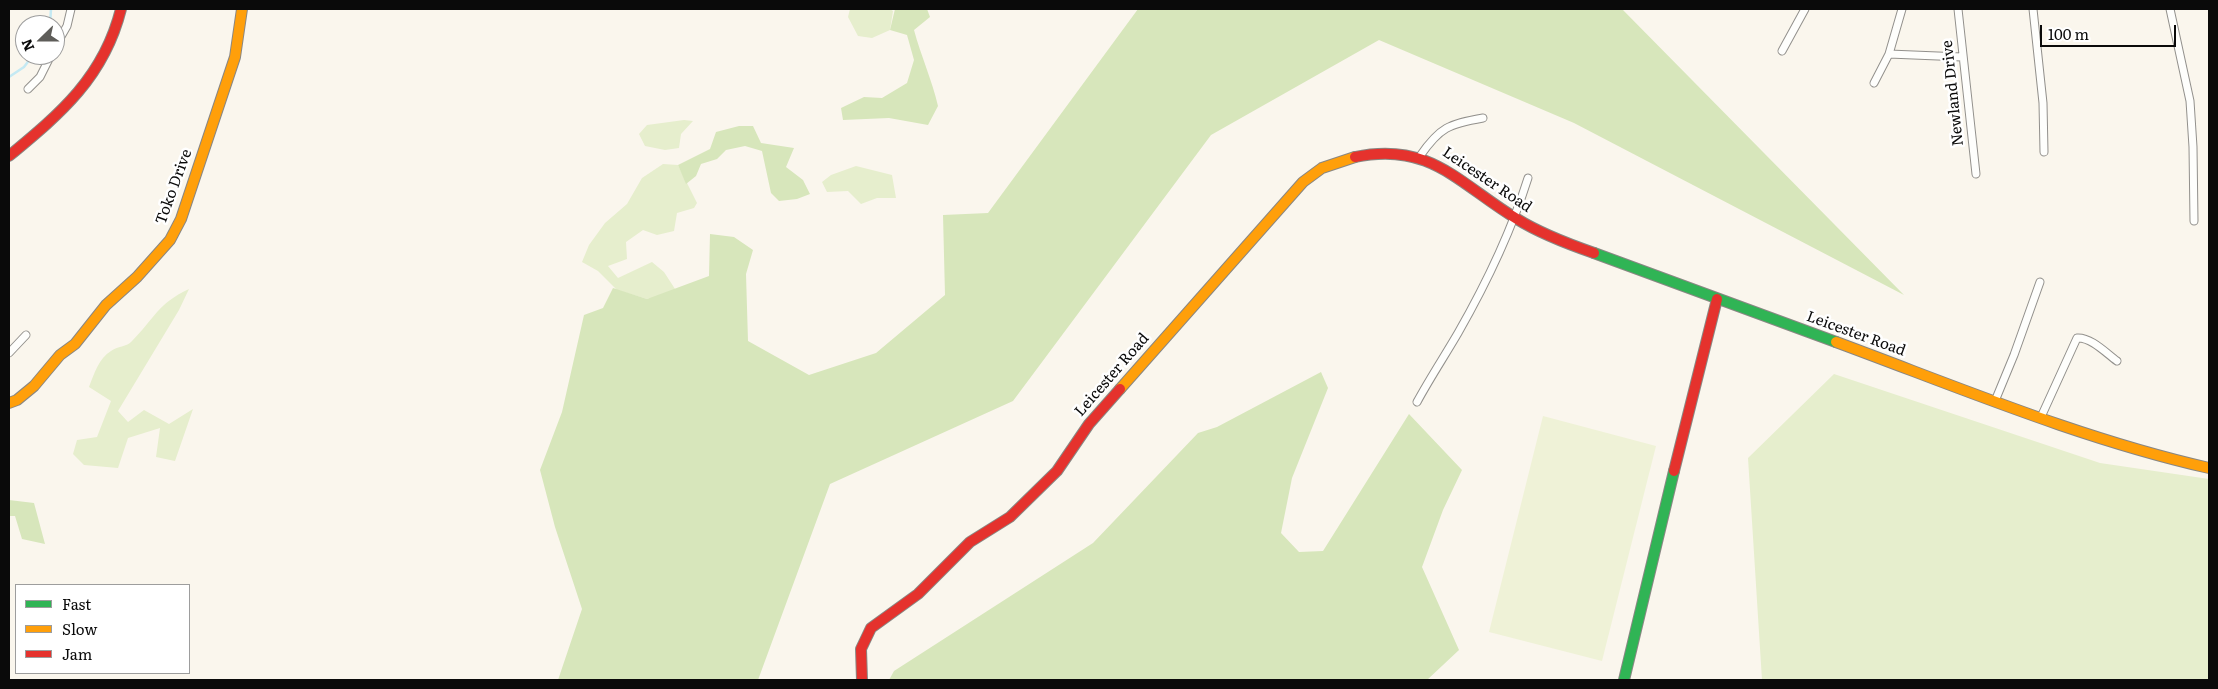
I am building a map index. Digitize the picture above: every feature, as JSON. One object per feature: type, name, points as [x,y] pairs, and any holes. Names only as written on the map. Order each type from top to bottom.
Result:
[{"type":"street","points":[[65,30],[71,9]]},
{"type":"street","points":[[9,156],[62,110],[83,87],[103,60],[112,41],[121,9]]},
{"type":"street","name":"Toko Drive","points":[[9,402],[17,400],[34,386],[60,355],[75,344],[106,305],[137,277],[170,240],[182,219],[235,57],[242,9]]},
{"type":"street","points":[[1782,50],[1805,9]]},
{"type":"street","points":[[1874,83],[1889,54],[1902,9]]},
{"type":"street","name":"Newland Drive","points":[[1958,9],[1976,174]]},
{"type":"street","points":[[2033,9],[2043,103],[2044,152]]},
{"type":"street","points":[[2170,9],[2190,101],[2194,221]]},
{"type":"street","points":[[1889,54],[1962,57]]},
{"type":"street","points":[[28,89],[40,77],[47,65]]},
{"type":"street","points":[[1420,156],[1440,130],[1463,121],[1483,118]]},
{"type":"street","name":"Leicester Road","points":[[862,680],[861,649],[871,628],[918,594],[970,542],[1010,517],[1057,471],[1089,424],[1303,182],[1322,168],[1362,155],[1394,152],[1420,156],[1461,179],[1515,219],[1573,246],[1995,401],[2141,450],[2209,468]]},
{"type":"street","points":[[1417,402],[1457,334],[1515,219],[1528,178]]},
{"type":"street","points":[[1995,401],[2014,355],[2040,282]]},
{"type":"street","points":[[1624,680],[1678,452],[1717,299]]},
{"type":"street","points":[[9,353],[26,335]]},
{"type":"street","points":[[2041,417],[2077,338],[2090,341],[2117,361]]},
{"type":"green space","points":[[850,9],[890,9],[893,11],[890,30],[872,38],[858,36],[848,17]]},
{"type":"green space","points":[[895,9],[927,9],[930,17],[914,30],[938,106],[928,125],[889,118],[843,120],[841,108],[864,97],[882,98],[907,83],[914,60],[907,35],[890,30]]},
{"type":"green space","points":[[1138,9],[1622,9],[1904,295],[1574,123],[1379,40],[1211,135],[1013,401],[830,484],[758,680],[558,680],[582,609],[555,527],[540,470],[562,412],[584,315],[603,308],[613,288],[647,299],[709,276],[710,234],[734,237],[753,250],[746,274],[748,341],[809,375],[876,353],[945,295],[943,215],[988,213]]},
{"type":"green space","points":[[684,120],[693,121],[681,134],[679,148],[665,150],[645,146],[639,134],[647,125]]},
{"type":"green space","points":[[739,126],[753,126],[761,143],[794,148],[786,167],[803,180],[810,194],[797,199],[779,201],[771,193],[762,151],[745,146],[726,150],[717,159],[701,164],[696,176],[686,184],[678,165],[710,149],[716,132]]},
{"type":"green space","points":[[663,164],[678,165],[697,203],[694,208],[677,213],[674,231],[657,235],[643,230],[626,242],[627,259],[608,266],[618,278],[652,262],[664,272],[677,292],[647,299],[617,290],[598,271],[582,262],[589,245],[605,223],[627,204],[642,178]]},
{"type":"green space","points":[[856,166],[892,175],[896,198],[877,198],[861,204],[848,191],[827,192],[822,182],[831,175]]},
{"type":"green space","points":[[189,289],[179,310],[118,411],[128,422],[144,410],[169,424],[193,409],[175,461],[156,457],[160,428],[128,438],[118,468],[84,465],[73,454],[77,440],[97,437],[111,401],[89,387],[100,362],[113,349],[130,343],[163,306]]},
{"type":"green space","points":[[1321,372],[1328,388],[1292,478],[1281,533],[1299,552],[1323,551],[1409,414],[1462,470],[1443,510],[1422,567],[1459,650],[1427,680],[889,680],[894,671],[1093,543],[1198,433],[1217,427]]},
{"type":"green space","points":[[1834,374],[2100,463],[2209,479],[2209,680],[1762,680],[1748,458]]},
{"type":"green space","points":[[1543,416],[1656,446],[1602,661],[1489,632]]},
{"type":"green space","points":[[9,500],[34,503],[45,544],[22,539],[15,516],[9,516]]},
{"type":"waterway","points":[[51,9],[51,15]]},
{"type":"waterway","points":[[9,77],[26,65]]},
{"type":"traffic: fast","points":[[1594,253],[1836,342]]},
{"type":"traffic: fast","points":[[1624,680],[1674,471]]},
{"type":"traffic: slow","points":[[9,403],[17,400],[34,386],[60,355],[75,344],[106,305],[137,277],[170,240],[181,219],[235,57],[242,9]]},
{"type":"traffic: slow","points":[[1120,389],[1303,182],[1322,168],[1355,157]]},
{"type":"traffic: slow","points":[[1836,342],[2067,427],[2161,456],[2209,468]]},
{"type":"traffic: jam","points":[[9,156],[63,109],[92,74],[104,55],[121,9]]},
{"type":"traffic: jam","points":[[1355,157],[1381,154],[1404,155],[1424,160],[1460,180],[1496,206],[1535,229],[1594,253]]},
{"type":"traffic: jam","points":[[1674,471],[1717,299]]},
{"type":"traffic: jam","points":[[862,680],[861,649],[871,628],[918,594],[970,542],[1010,517],[1057,471],[1089,424],[1120,389]]}]
